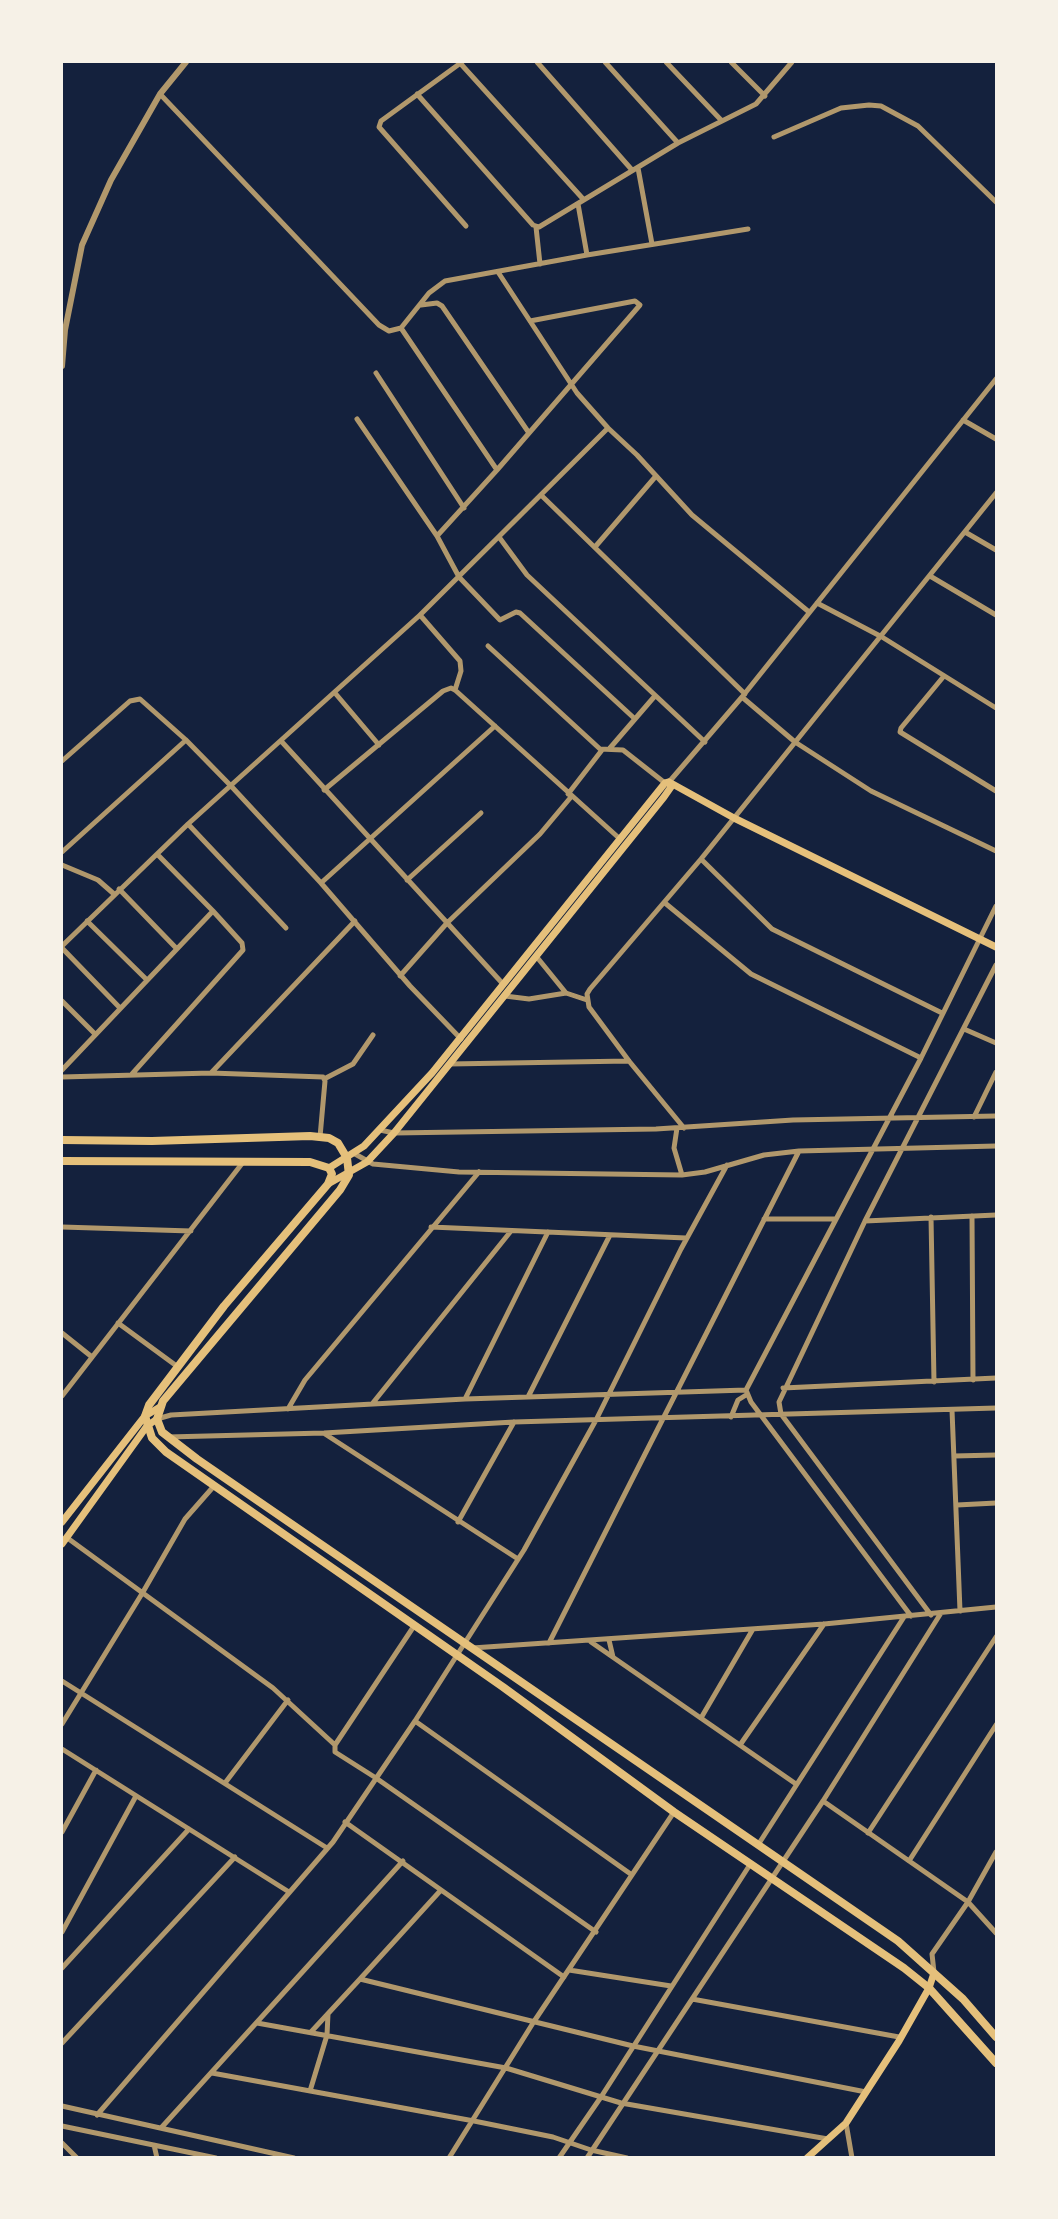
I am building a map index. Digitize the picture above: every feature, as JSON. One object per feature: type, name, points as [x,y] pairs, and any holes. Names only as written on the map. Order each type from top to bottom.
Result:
[{"type":"main road","points":[[667,783],[996,947]]},
{"type":"main road","points":[[329,1168],[351,1156],[380,1130],[461,1039],[667,783]]},
{"type":"main road","points":[[328,1184],[349,1175],[367,1162],[394,1133],[664,797],[671,787],[667,783]]},
{"type":"main road","points":[[62,1140],[152,1141],[320,1137],[338,1143],[351,1156]]},
{"type":"main road","points":[[145,1416],[160,1407],[340,1190],[349,1175],[351,1156]]},
{"type":"main road","points":[[62,1161],[310,1162],[329,1168],[332,1174],[328,1184],[224,1306],[149,1405],[145,1416],[62,1522]]},
{"type":"main road","points":[[62,1544],[147,1426],[157,1419],[160,1407]]},
{"type":"main road","points":[[145,1416],[152,1438],[166,1452],[674,1812],[854,1932],[929,1988],[996,2063]]},
{"type":"main road","points":[[157,1419],[165,1434],[898,1941],[963,1998],[996,2037]]},
{"type":"main road","points":[[807,2157],[846,2123],[929,1988],[934,1973]]},
{"type":"street","points":[[62,366],[65,330],[82,245],[111,180],[160,94],[186,62]]},
{"type":"street","points":[[466,226],[379,127],[381,121],[461,62],[584,200]]},
{"type":"street","points":[[537,62],[632,170]]},
{"type":"street","points":[[605,62],[678,143]]},
{"type":"street","points":[[666,62],[721,120]]},
{"type":"street","points":[[731,62],[765,96]]},
{"type":"street","points":[[536,227],[678,143],[756,104],[792,62]]},
{"type":"street","points":[[160,94],[379,325],[389,330],[401,328],[436,286],[445,281],[748,229]]},
{"type":"street","points":[[417,94],[536,227],[540,264]]},
{"type":"street","points":[[774,137],[841,108],[881,106],[918,126],[996,202]]},
{"type":"street","points":[[639,168],[652,244]]},
{"type":"street","points":[[578,204],[587,255]]},
{"type":"street","points":[[498,272],[572,384],[608,428],[692,515],[809,612]]},
{"type":"street","points":[[437,536],[640,305],[635,301],[530,321]]},
{"type":"street","points":[[421,304],[437,303],[442,306],[529,433]]},
{"type":"street","points":[[401,328],[497,470]]},
{"type":"street","points":[[376,373],[464,508]]},
{"type":"street","points":[[400,976],[447,923],[540,834],[602,750],[610,748],[623,750],[667,783],[705,742],[963,420],[994,387],[996,379]]},
{"type":"street","points":[[357,418],[437,536],[459,576],[500,620],[516,612],[520,613],[635,719]]},
{"type":"street","points":[[963,420],[996,439]]},
{"type":"street","points":[[120,1008],[62,947],[188,824],[282,742],[420,615],[608,428]]},
{"type":"street","points":[[595,547],[656,476]]},
{"type":"street","points":[[587,1000],[590,989],[701,860],[996,492]]},
{"type":"street","points":[[541,495],[743,695],[795,742],[889,802],[996,851]]},
{"type":"street","points":[[965,532],[996,550]]},
{"type":"street","points":[[499,537],[527,575],[654,697],[705,742]]},
{"type":"street","points":[[930,576],[996,615]]},
{"type":"street","points":[[817,603],[882,637],[996,708]]},
{"type":"street","points":[[420,615],[460,660],[461,671],[455,690]]},
{"type":"street","points":[[488,646],[602,750]]},
{"type":"street","points":[[944,676],[900,732],[996,791]]},
{"type":"street","points":[[324,790],[443,691],[455,690],[569,796],[620,839]]},
{"type":"street","points":[[335,693],[379,745]]},
{"type":"street","points":[[610,748],[654,697]]},
{"type":"street","points":[[62,761],[130,701],[137,698],[186,740],[232,787],[355,921],[400,976],[461,1039]]},
{"type":"street","points":[[321,883],[495,726]]},
{"type":"street","points":[[62,852],[186,740]]},
{"type":"street","points":[[282,742],[369,840],[503,984]]},
{"type":"street","points":[[407,880],[481,813]]},
{"type":"street","points":[[188,824],[286,928]]},
{"type":"street","points":[[132,1074],[243,950],[242,943],[157,854]]},
{"type":"street","points":[[701,860],[772,929],[942,1013]]},
{"type":"street","points":[[62,866],[98,880],[116,892],[177,949]]},
{"type":"street","points":[[665,903],[751,974],[921,1058]]},
{"type":"street","points":[[732,1417],[738,1400],[746,1392],[921,1058],[996,906]]},
{"type":"street","points":[[62,1070],[213,911]]},
{"type":"street","points":[[87,921],[147,980]]},
{"type":"street","points":[[211,1073],[313,962],[355,921]]},
{"type":"street","points":[[536,957],[566,993]]},
{"type":"street","points":[[931,1615],[781,1414],[779,1402],[783,1388],[996,965]]},
{"type":"street","points":[[505,996],[529,999],[566,993],[587,1000],[629,1061],[681,1128]]},
{"type":"street","points":[[62,1001],[95,1034]]},
{"type":"street","points":[[964,1029],[996,1043]]},
{"type":"street","points":[[62,1077],[211,1073],[324,1079],[353,1064],[373,1035]]},
{"type":"street","points":[[449,1064],[629,1061]]},
{"type":"street","points":[[974,1117],[996,1072]]},
{"type":"street","points":[[320,1137],[324,1079]]},
{"type":"street","points":[[380,1130],[394,1133],[681,1128],[793,1120],[887,1120],[996,1116]]},
{"type":"street","points":[[681,1128],[674,1148],[682,1175]]},
{"type":"street","points":[[351,1156],[367,1162],[479,1172],[682,1175],[705,1172],[764,1155],[799,1151],[996,1146]]},
{"type":"street","points":[[549,1643],[661,1418],[799,1151]]},
{"type":"street","points":[[62,1396],[244,1161]]},
{"type":"street","points":[[97,2115],[327,1848],[458,1657],[469,1646],[596,1420],[686,1238],[727,1166]]},
{"type":"street","points":[[288,1409],[302,1384],[479,1172]]},
{"type":"street","points":[[866,1221],[996,1215]]},
{"type":"street","points":[[972,1216],[973,1380]]},
{"type":"street","points":[[931,1217],[934,1382]]},
{"type":"street","points":[[764,1219],[836,1219]]},
{"type":"street","points":[[62,1227],[191,1231]]},
{"type":"street","points":[[431,1227],[686,1238]]},
{"type":"street","points":[[372,1404],[511,1232]]},
{"type":"street","points":[[465,1399],[548,1232]]},
{"type":"street","points":[[528,1397],[610,1235]]},
{"type":"street","points":[[118,1323],[178,1367]]},
{"type":"street","points":[[62,1333],[92,1357]]},
{"type":"street","points":[[783,1388],[996,1378]]},
{"type":"street","points":[[157,1419],[171,1415],[465,1399],[746,1392]]},
{"type":"street","points":[[746,1392],[911,1616]]},
{"type":"street","points":[[165,1434],[324,1433],[514,1422],[996,1408]]},
{"type":"street","points":[[952,1410],[960,1611]]},
{"type":"street","points":[[458,1522],[514,1422]]},
{"type":"street","points":[[324,1433],[518,1559]]},
{"type":"street","points":[[954,1456],[996,1455]]},
{"type":"street","points":[[62,1724],[185,1519],[214,1486]]},
{"type":"street","points":[[957,1504],[996,1503]]},
{"type":"street","points":[[66,1537],[288,1700],[335,1745],[337,1755],[376,1778],[596,1932]]},
{"type":"street","points":[[469,1646],[591,1642],[931,1615],[996,1607]]},
{"type":"street","points":[[587,2157],[781,1861],[823,1801],[941,1613]]},
{"type":"street","points":[[758,1845],[904,1617]]},
{"type":"street","points":[[740,1745],[824,1624]]},
{"type":"street","points":[[335,1745],[414,1626]]},
{"type":"street","points":[[701,1718],[753,1629]]},
{"type":"street","points":[[868,1833],[996,1637]]},
{"type":"street","points":[[609,1640],[613,1657]]},
{"type":"street","points":[[591,1642],[796,1784]]},
{"type":"street","points":[[62,1681],[327,1848]]},
{"type":"street","points":[[225,1783],[288,1700]]},
{"type":"street","points":[[415,1721],[632,1875]]},
{"type":"street","points":[[909,1861],[996,1725]]},
{"type":"street","points":[[62,1749],[289,1892]]},
{"type":"street","points":[[62,1832],[96,1770]]},
{"type":"street","points":[[62,1932],[136,1796]]},
{"type":"street","points":[[823,1801],[968,1902],[996,1933]]},
{"type":"street","points":[[449,2157],[474,2121],[533,2023],[596,1932],[674,1812]]},
{"type":"street","points":[[345,1822],[564,1977]]},
{"type":"street","points":[[62,1968],[189,1829]]},
{"type":"street","points":[[934,1973],[932,1954],[968,1902],[996,1852]]},
{"type":"street","points":[[62,2043],[235,1857]]},
{"type":"street","points":[[161,2128],[403,1861]]},
{"type":"street","points":[[559,2157],[571,2143],[751,1863]]},
{"type":"street","points":[[310,2032],[441,1890]]},
{"type":"street","points":[[569,1970],[671,1986]]},
{"type":"street","points":[[360,1979],[633,2046],[866,2092]]},
{"type":"street","points":[[692,1999],[899,2037]]},
{"type":"street","points":[[310,2091],[327,2035],[328,2014]]},
{"type":"street","points":[[257,2023],[506,2068],[621,2103],[828,2139]]},
{"type":"street","points":[[212,2073],[474,2121],[627,2157]]},
{"type":"street","points":[[62,2106],[294,2157]]},
{"type":"street","points":[[846,2123],[852,2157]]},
{"type":"street","points":[[62,2126],[216,2157]]},
{"type":"street","points":[[62,2143],[76,2157]]},
{"type":"street","points":[[154,2145],[157,2157]]},
{"type":"street","points":[[187,2151],[191,2157]]}]
